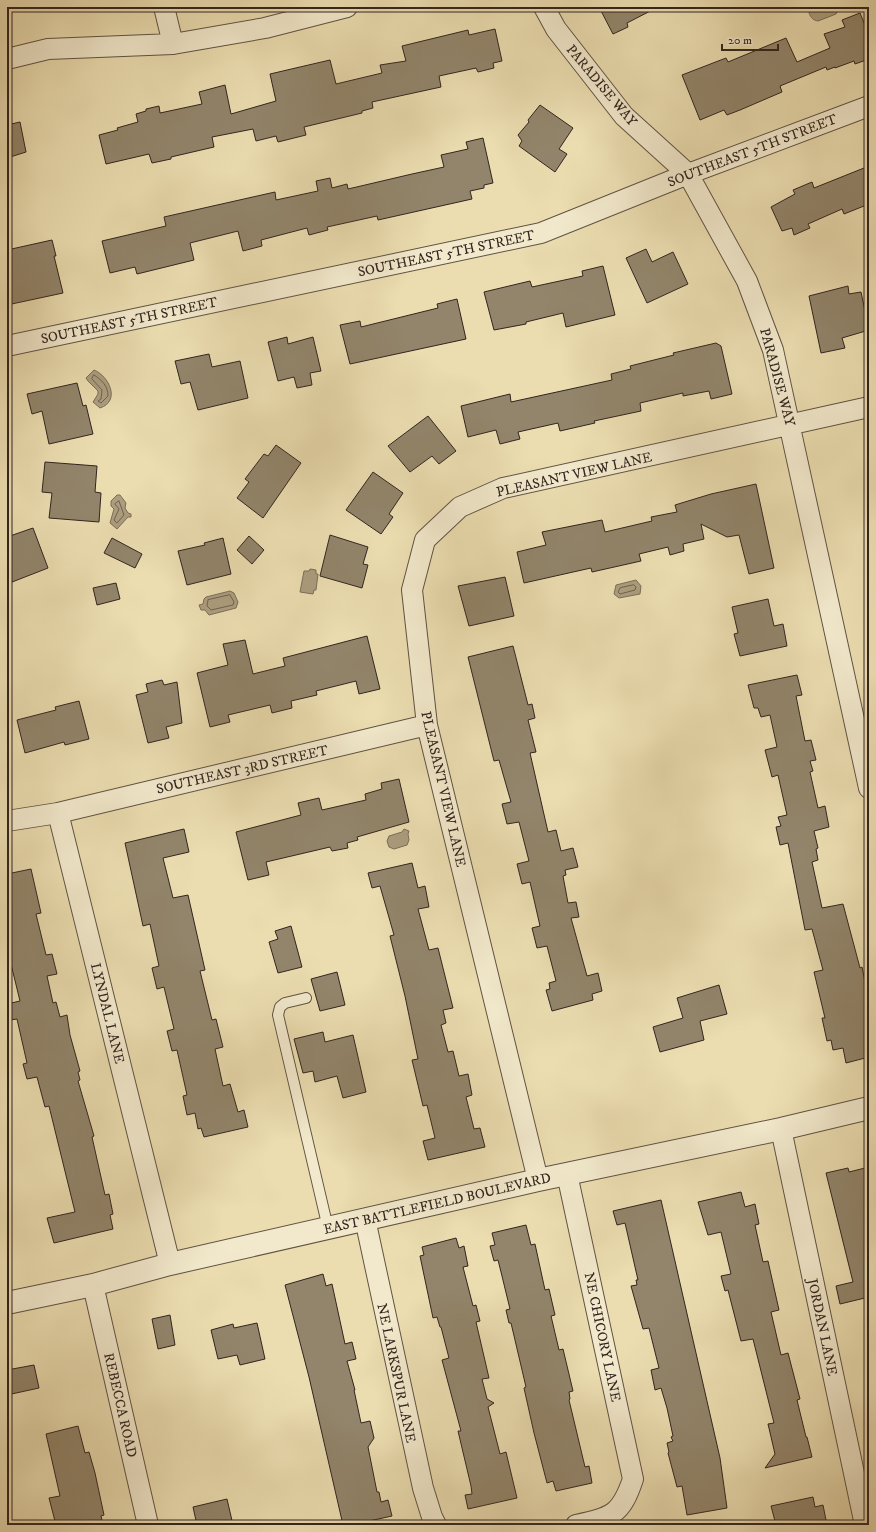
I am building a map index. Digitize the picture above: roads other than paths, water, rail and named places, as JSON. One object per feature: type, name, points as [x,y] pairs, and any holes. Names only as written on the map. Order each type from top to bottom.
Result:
[{"type":"street","points":[[164,7],[173,44]]},
{"type":"street","points":[[7,59],[48,49],[173,44],[265,28],[347,7]]},
{"type":"street","name":"PARADISE WAY","points":[[544,7],[556,29],[624,116],[688,174],[748,281],[773,350],[862,723],[869,788]]},
{"type":"street","name":"SOUTHEAST 5TH STREET","points":[[7,346],[540,232],[688,174],[869,106]]},
{"type":"street","name":"PLEASANT VIEW LANE","points":[[538,1180],[427,725],[412,590],[425,540],[460,507],[503,488],[791,426],[869,407]]},
{"type":"street","name":"SOUTHEAST 3RD STREET","points":[[58,813],[427,725]]},
{"type":"street","points":[[7,821],[58,813]]},
{"type":"street","name":"LYNDAL LANE","points":[[58,813],[170,1264]]},
{"type":"street","name":"EAST BATTLEFIELD BOULEVARD","points":[[7,1303],[93,1285],[170,1264],[538,1180],[781,1129],[869,1108]]},
{"type":"street","name":"JORDAN LANE","points":[[781,1129],[865,1525]]},
{"type":"street","name":"NE CHICORY LANE","points":[[567,1174],[634,1479],[627,1499],[617,1510],[602,1520],[576,1525]]},
{"type":"street","name":"NE LARKSPUR LANE","points":[[365,1220],[422,1488],[436,1525]]},
{"type":"street","name":"REBECCA ROAD","points":[[93,1285],[148,1525]]},
{"type":"lane","points":[[306,998],[285,1003],[280,1008],[278,1014],[328,1228]]},
{"type":"water","points":[[813,7],[839,8],[836,14],[818,21],[812,18],[809,13]]},
{"type":"water","points":[[94,370],[104,377],[108,383],[111,394],[110,400],[106,405],[100,408],[93,402],[98,394],[98,391],[86,378]]},
{"type":"water","points":[[117,495],[120,495],[126,503],[125,508],[128,513],[131,514],[131,517],[128,517],[117,529],[110,523],[114,509],[111,506],[111,501]]},
{"type":"water","points":[[310,569],[316,570],[316,574],[318,574],[316,590],[314,590],[313,594],[300,592],[304,571],[309,571]]},
{"type":"water","points":[[636,580],[641,586],[640,594],[619,598],[614,594],[616,585]]},
{"type":"water","points":[[230,591],[234,593],[238,602],[236,608],[209,615],[205,610],[201,610],[199,605],[203,604],[206,597]]},
{"type":"water","points":[[404,829],[409,831],[409,840],[407,845],[394,849],[389,847],[387,841],[389,836],[402,832]]}]
